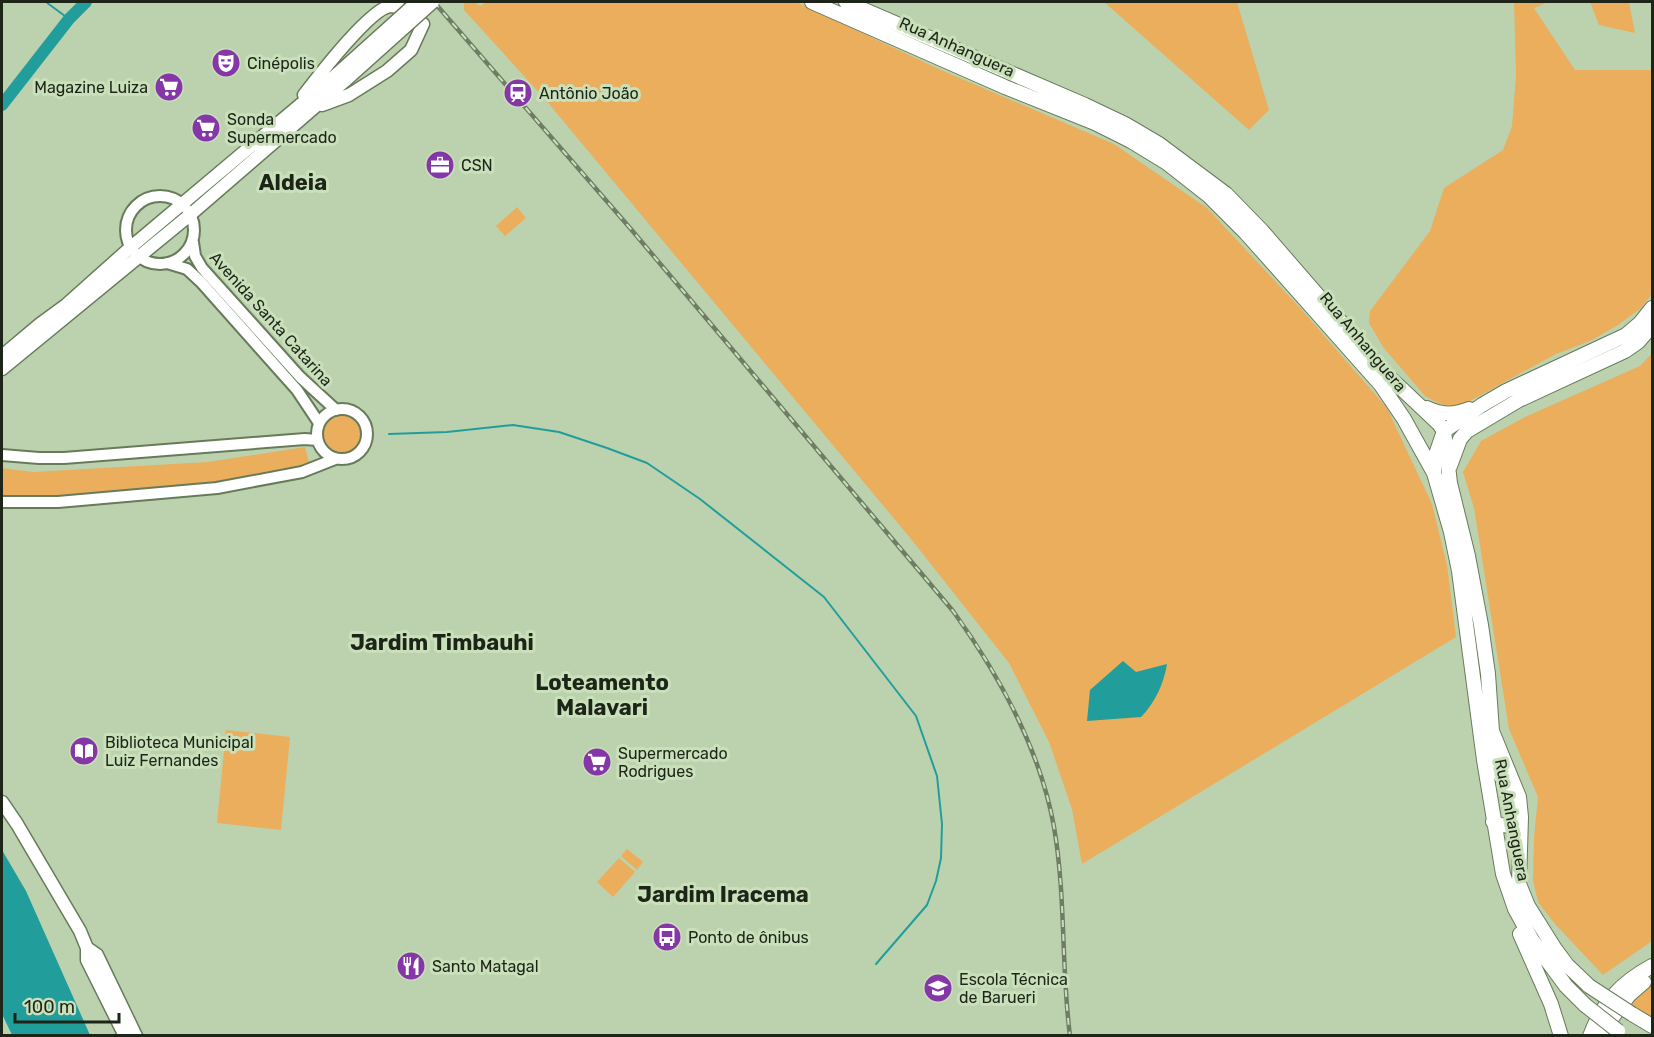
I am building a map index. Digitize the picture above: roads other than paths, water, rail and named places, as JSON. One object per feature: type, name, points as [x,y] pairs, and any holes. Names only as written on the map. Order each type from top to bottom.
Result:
[{"type":"main road","points":[[2,366],[40,324],[135,252],[191,214],[318,106],[342,76],[417,2]]},
{"type":"main road","points":[[135,252],[183,204],[290,113],[342,76],[433,2]]},
{"type":"main road","name":"Rua Anhanguera","points":[[812,2],[1005,87],[1095,123],[1131,141],[1187,178],[1246,232],[1381,385],[1404,419],[1434,473],[1451,532],[1459,572],[1493,822],[1503,874],[1509,891],[1523,927],[1566,986],[1585,1005],[1622,1033]]},
{"type":"main road","name":"Rua Anhanguera","points":[[846,2],[1085,105],[1160,144],[1226,194],[1262,231],[1386,374],[1444,431],[1449,468],[1481,625],[1488,674],[1492,731],[1518,790],[1519,884],[1522,896],[1567,965],[1589,986],[1653,1026]]},
{"type":"main road","points":[[290,113],[340,51],[380,10],[391,6],[398,8],[423,24],[411,50],[387,71],[349,95],[318,106]]},
{"type":"main road","points":[[1434,473],[1434,460],[1444,431],[1482,405],[1533,377],[1626,336],[1653,308]]},
{"type":"main road","points":[[1449,468],[1460,439],[1467,431],[1519,400],[1625,351],[1643,338],[1653,326]]},
{"type":"main road","points":[[1415,402],[1443,414],[1462,412],[1482,405]]},
{"type":"main road","points":[[1478,716],[1486,747],[1510,795],[1518,822],[1513,882],[1509,891]]},
{"type":"main road","points":[[2,802],[80,931],[87,948],[87,960],[125,1035]]},
{"type":"main road","points":[[1493,822],[1500,825],[1518,822]]},
{"type":"main road","points":[[1503,874],[1516,924],[1562,1035]]},
{"type":"main road","points":[[87,948],[97,955],[136,1035]]},
{"type":"main road","points":[[1590,1035],[1602,1008],[1613,996],[1653,966]]},
{"type":"main road","points":[[1600,1035],[1611,1016],[1629,995],[1653,976]]},
{"type":"street","points":[[135,252],[127,238],[126,226],[136,206],[148,198],[170,197],[183,204],[191,214]]},
{"type":"street","name":"Avenida Santa Catarina","points":[[191,214],[195,228],[193,242],[195,256],[202,268],[300,377],[336,410]]},
{"type":"street","points":[[167,264],[185,254],[193,242]]},
{"type":"street","name":"Avenida Santa Catarina","points":[[135,252],[152,263],[187,269],[201,282],[297,390],[319,423]]},
{"type":"street","points":[[2,502],[58,502],[197,490],[290,475],[317,468],[335,459],[345,460],[358,454],[367,442],[368,434],[367,426],[358,414],[352,411],[336,410],[329,412],[319,423],[320,445],[317,468]]},
{"type":"street","points":[[2,455],[64,458],[305,438],[320,445],[335,459]]},
{"type":"water","points":[[1123,661],[1136,672],[1167,664],[1155,699],[1141,717],[1087,721],[1090,690]]},
{"type":"water","points":[[2,850],[26,891],[90,1035],[12,1035],[2,1014]]},
{"type":"waterway","points":[[46,2],[69,19]]},
{"type":"waterway","points":[[2,105],[69,19],[86,2]]},
{"type":"waterway","points":[[389,434],[447,432],[513,425],[559,432],[607,448],[647,463],[700,499],[824,597],[916,716],[937,776],[942,824],[941,858],[936,881],[927,905],[876,964]]},
{"type":"railway","points":[[434,2],[630,228],[953,611],[986,661],[1016,713],[1048,798],[1058,853],[1070,1036]]},
{"type":"place","name":"Cinépolis","points":[[226,63]]},
{"type":"place","name":"Magazine Luiza","points":[[169,87]]},
{"type":"place","name":"Antônio João","points":[[518,93]]},
{"type":"place","name":"Sonda Supermercado","points":[[206,128]]},
{"type":"place","name":"CSN","points":[[440,165]]},
{"type":"place","name":"Biblioteca Municipal Luiz Fernandes","points":[[84,751]]},
{"type":"place","name":"Supermercado Rodrigues","points":[[597,762]]},
{"type":"place","name":"Ponto de ônibus","points":[[667,937]]},
{"type":"place","name":"Santo Matagal","points":[[411,966]]},
{"type":"place","name":"Escola Técnica de Barueri","points":[[938,988]]},
{"type":"district","name":"Aldeia","points":[[293,182]]},
{"type":"district","name":"Jardim Timbauhi","points":[[442,642]]},
{"type":"district","name":"Loteamento Malavari","points":[[602,694]]},
{"type":"district","name":"Jardim Iracema","points":[[723,894]]}]
